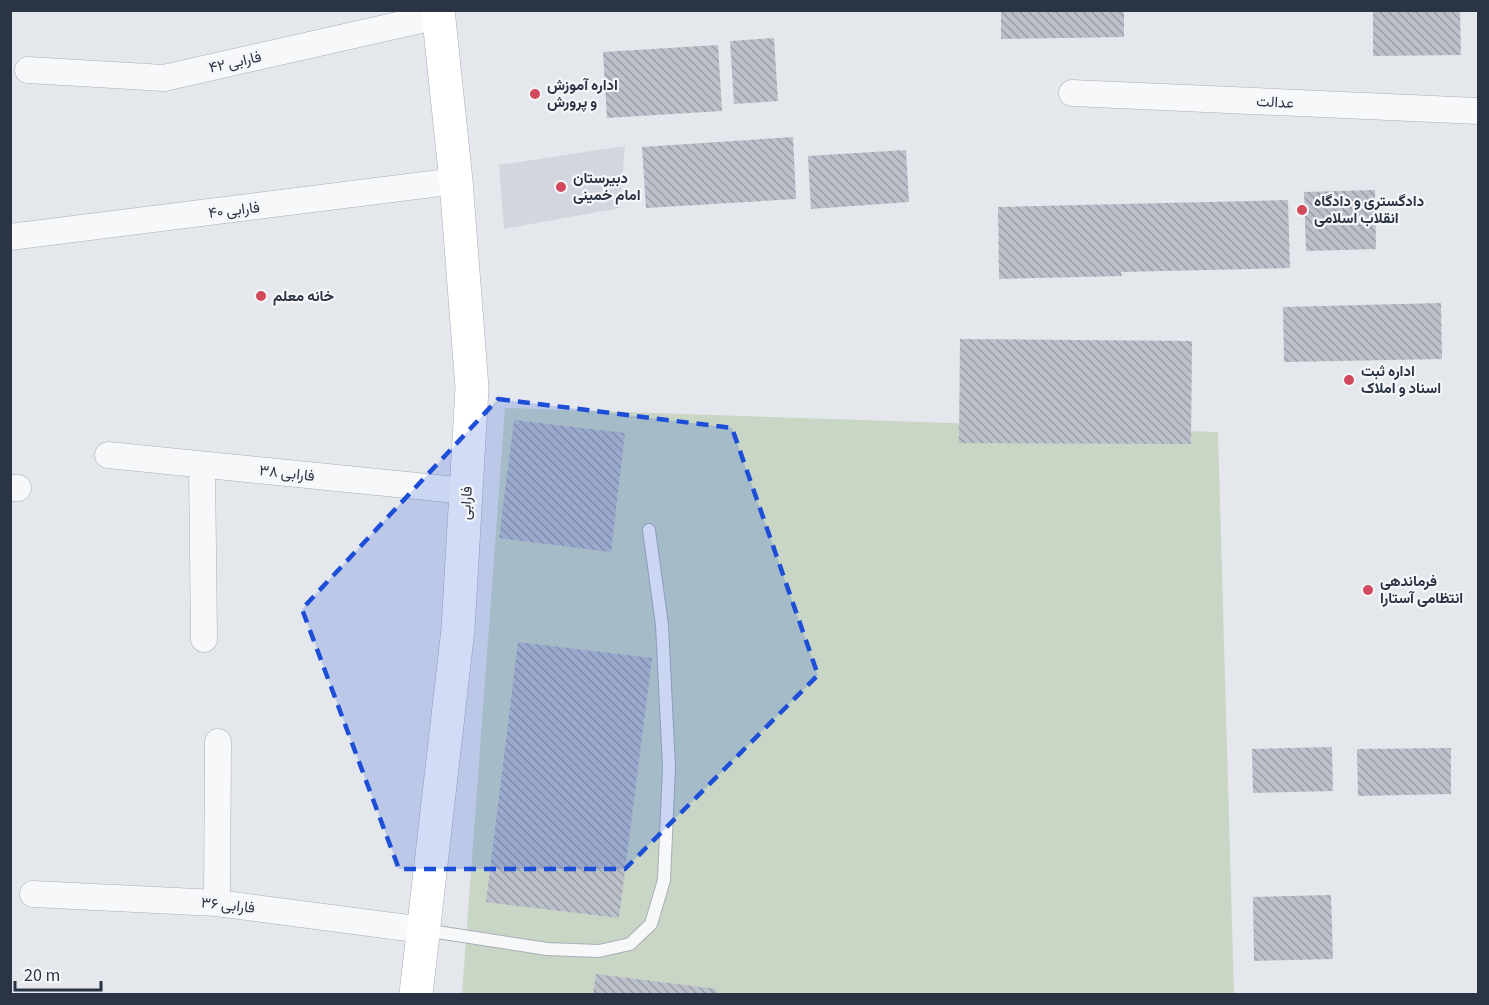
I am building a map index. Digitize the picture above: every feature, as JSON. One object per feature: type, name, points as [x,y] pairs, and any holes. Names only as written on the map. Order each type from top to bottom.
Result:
[{"type":"street","name":"فارابی ۴۲","points":[[28,70],[164,78],[438,13]]},
{"type":"street","name":"فارابی","points":[[416,994],[458,629],[472,388],[456,181],[438,13]]},
{"type":"street","name":"عدالت","points":[[1072,93],[1479,111]]},
{"type":"street","name":"فارابی ۴۰","points":[[10,237],[456,181]]},
{"type":"street","name":"فارابی ۳۸","points":[[108,455],[466,491]]},
{"type":"street","points":[[202,465],[204,639]]},
{"type":"street","points":[[217,903],[218,742]]},
{"type":"street","name":"فارابی ۳۶","points":[[33,894],[217,903],[423,930]]},
{"type":"lane","points":[[423,930],[547,949],[599,951],[630,944],[651,924],[664,880],[669,767],[662,625],[649,530]]},
{"type":"highlighted area","points":[[498,399],[732,428],[818,675],[625,869],[399,869],[302,609]]},
{"type":"shaded area","name":"دبیرستان امام خمینی","points":[[625,146],[620,208],[504,229],[499,165]]},
{"type":"green space","points":[[505,408],[1218,432],[1234,994],[462,994]]},
{"type":"building","points":[[1001,10],[1124,10],[1124,37],[1001,39]]},
{"type":"building","points":[[1373,10],[1460,10],[1461,55],[1373,56]]},
{"type":"building","points":[[774,38],[778,101],[734,104],[730,41]]},
{"type":"building","points":[[718,45],[722,111],[607,118],[603,52]]},
{"type":"building","points":[[793,137],[796,199],[646,208],[642,147]]},
{"type":"building","points":[[906,150],[909,202],[811,209],[808,156]]},
{"type":"building","points":[[1375,190],[1376,249],[1306,251],[1304,192]]},
{"type":"building","points":[[1288,200],[1290,268],[1121,272],[1122,276],[999,279],[998,207]]},
{"type":"building","points":[[1441,303],[1442,359],[1284,362],[1283,307]]},
{"type":"building","points":[[960,339],[1192,341],[1191,444],[959,443]]},
{"type":"building","points":[[514,420],[625,433],[611,552],[499,538]]},
{"type":"building","points":[[518,642],[652,658],[619,918],[486,902]]},
{"type":"building","points":[[1332,747],[1333,791],[1253,793],[1252,749]]},
{"type":"building","points":[[1451,748],[1451,794],[1358,796],[1357,749]]},
{"type":"building","points":[[1331,895],[1333,959],[1254,961],[1253,897]]},
{"type":"building","points":[[596,974],[717,989],[716,994],[593,994]]},
{"type":"place","name":"اداره آموزش و پرورش","points":[[535,94]]},
{"type":"place","name":"دبیرستان امام خمینی","points":[[561,187]]},
{"type":"place","name":"دادگستری و دادگاه انقلاب اسلامی","points":[[1302,210]]},
{"type":"place","name":"خانه معلم","points":[[261,296]]},
{"type":"place","name":"اداره ثبت اسناد و املاک","points":[[1349,380]]},
{"type":"place","name":"فرماندهی انتظامی آستارا","points":[[1368,590]]}]
